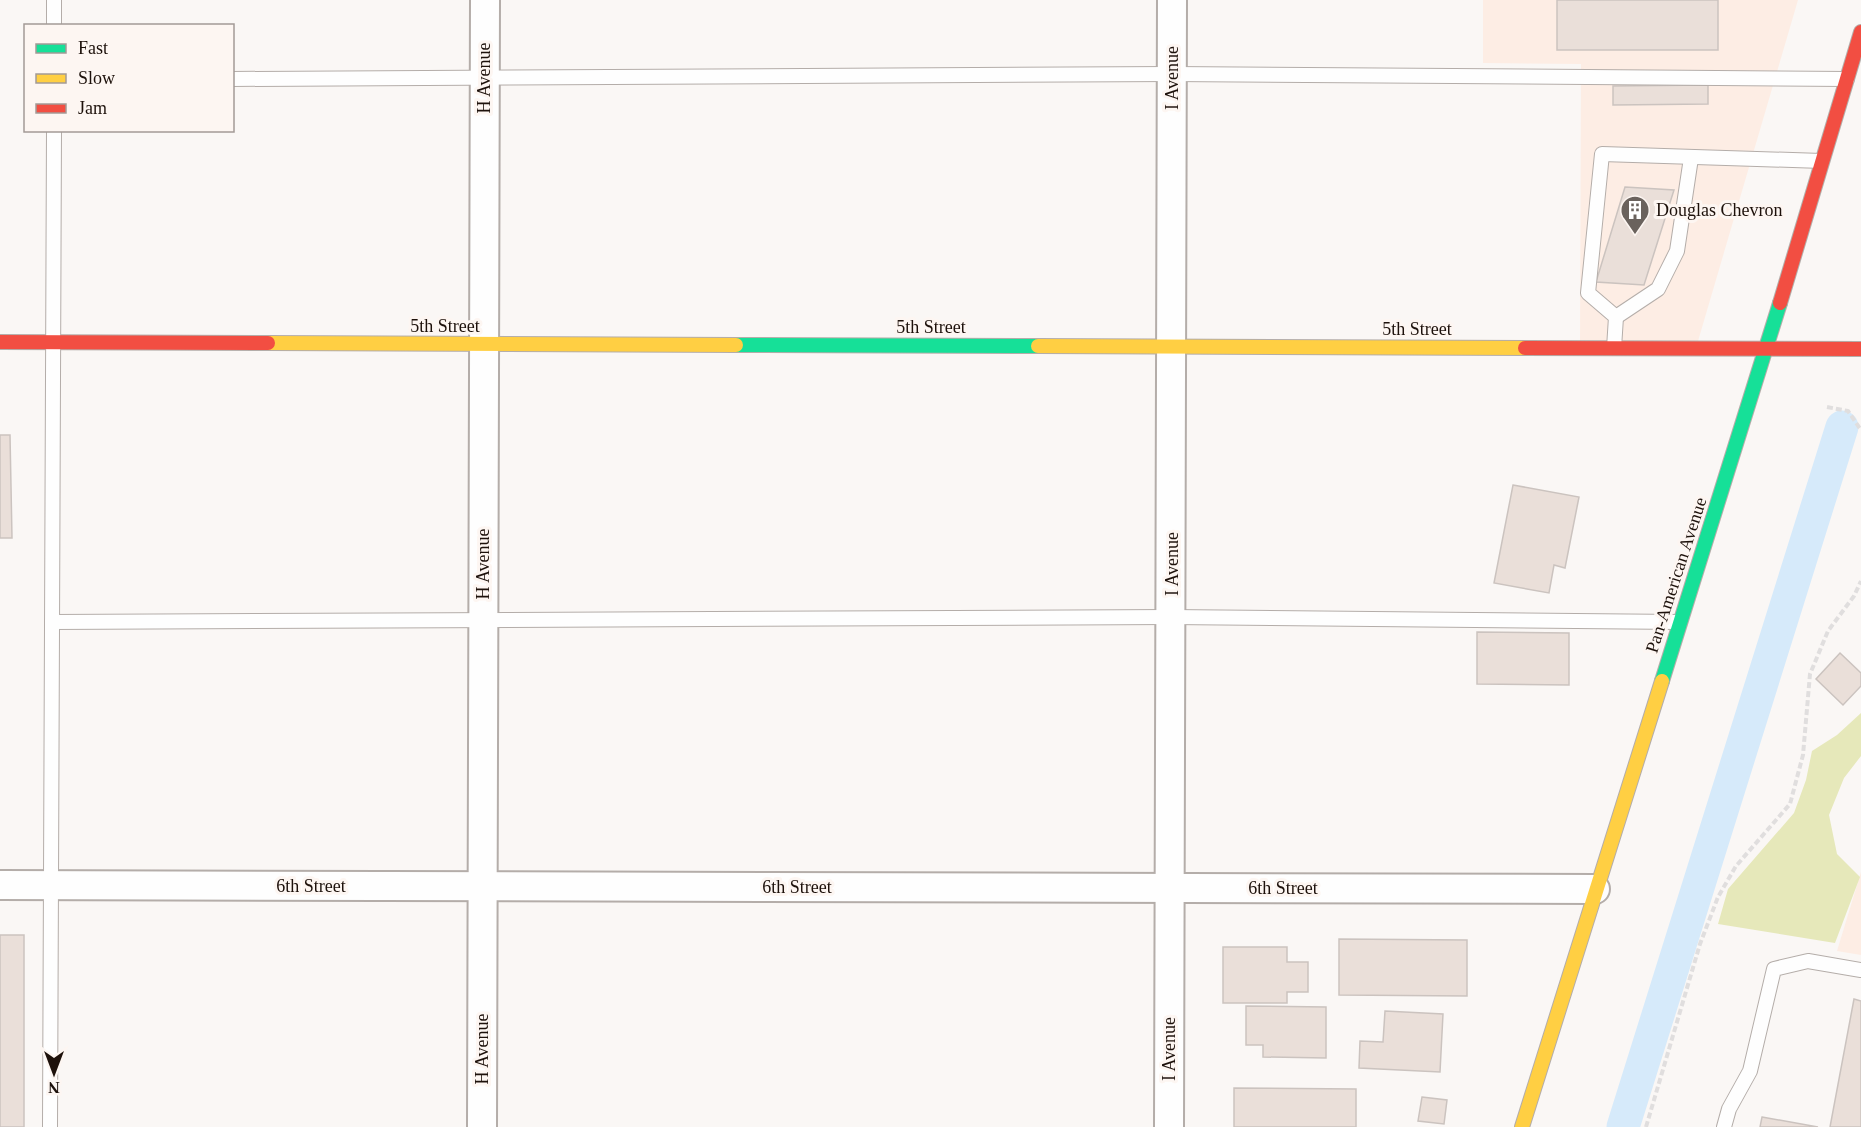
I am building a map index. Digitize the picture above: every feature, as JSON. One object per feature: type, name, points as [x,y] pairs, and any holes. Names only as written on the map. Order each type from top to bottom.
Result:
[{"type":"street","name":"H Avenue","points":[[482,1127],[484,0]]},
{"type":"street","name":"I Avenue","points":[[1169,1127],[1172,0]]},
{"type":"street","name":"Pan-American Avenue","points":[[1522,1127],[1767,348],[1861,33]]},
{"type":"street","name":"5th Street","points":[[0,342],[1861,349]]},
{"type":"street","name":"6th Street","points":[[0,885],[1595,889]]},
{"type":"lane","points":[[54,0],[54,24]]},
{"type":"lane","points":[[234,79],[1172,74],[1847,80]]},
{"type":"lane","points":[[50,1127],[54,132]]},
{"type":"lane","points":[[1616,317],[1588,293],[1602,154],[1822,161]]},
{"type":"lane","points":[[1616,317],[1658,288],[1677,251],[1691,158]]},
{"type":"lane","points":[[1614,348],[1616,317]]},
{"type":"lane","points":[[52,622],[483,622],[1172,617],[1680,622]]},
{"type":"lane","points":[[1724,1127],[1728,1109],[1749,1071],[1774,969],[1808,961],[1861,970]]},
{"type":"path","points":[[1827,407],[1848,411],[1861,430]]},
{"type":"path","points":[[1646,1127],[1700,944],[1718,897],[1736,866],[1790,804],[1803,755],[1810,674],[1828,631],[1861,581]]},
{"type":"shaded area","points":[[1483,0],[1798,0],[1696,348],[1580,348],[1581,64],[1483,63]]},
{"type":"shaded area","points":[[1861,872],[1861,955],[1837,951]]},
{"type":"green space","points":[[1861,713],[1861,756],[1844,778],[1829,815],[1837,854],[1860,877],[1835,943],[1718,924],[1728,889],[1794,813],[1806,780],[1812,751],[1837,735]]},
{"type":"building","points":[[1557,0],[1718,0],[1718,50],[1557,50]]},
{"type":"building","points":[[1708,85],[1708,104],[1613,105],[1613,86]]},
{"type":"building","name":"Douglas Chevron","points":[[1625,187],[1674,190],[1644,285],[1596,282]]},
{"type":"building","points":[[0,435],[10,435],[12,538],[0,538]]},
{"type":"building","points":[[1513,485],[1579,497],[1565,568],[1554,565],[1549,593],[1494,583]]},
{"type":"building","points":[[1477,632],[1569,633],[1569,685],[1477,684]]},
{"type":"building","points":[[1840,653],[1861,673],[1861,686],[1843,705],[1816,679]]},
{"type":"building","points":[[0,935],[24,935],[24,1127],[0,1127]]},
{"type":"building","points":[[1339,939],[1467,940],[1467,996],[1339,995]]},
{"type":"building","points":[[1223,947],[1287,947],[1287,962],[1308,962],[1308,992],[1287,992],[1287,1003],[1223,1003]]},
{"type":"building","points":[[1854,999],[1861,1001],[1861,1127],[1830,1127]]},
{"type":"building","points":[[1246,1006],[1326,1007],[1326,1058],[1263,1057],[1263,1045],[1246,1045]]},
{"type":"building","points":[[1385,1011],[1443,1014],[1440,1072],[1359,1068],[1360,1041],[1383,1042]]},
{"type":"building","points":[[1234,1088],[1356,1089],[1356,1127],[1234,1127]]},
{"type":"building","points":[[1422,1097],[1447,1100],[1444,1124],[1418,1121]]},
{"type":"building","points":[[1762,1117],[1818,1127],[1760,1127]]},
{"type":"waterway","points":[[1623,1127],[1842,427]]},
{"type":"traffic: fast","points":[[1662,681],[1780,303]]},
{"type":"traffic: fast","points":[[736,345],[1038,346]]},
{"type":"traffic: slow","points":[[268,343],[736,345]]},
{"type":"traffic: slow","points":[[1038,346],[1525,348]]},
{"type":"traffic: slow","points":[[1522,1127],[1662,681]]},
{"type":"traffic: jam","points":[[1780,303],[1861,32]]},
{"type":"traffic: jam","points":[[0,342],[268,343]]},
{"type":"traffic: jam","points":[[1525,348],[1861,349]]},
{"type":"place","name":"Douglas Chevron","points":[[1635,236]]}]
